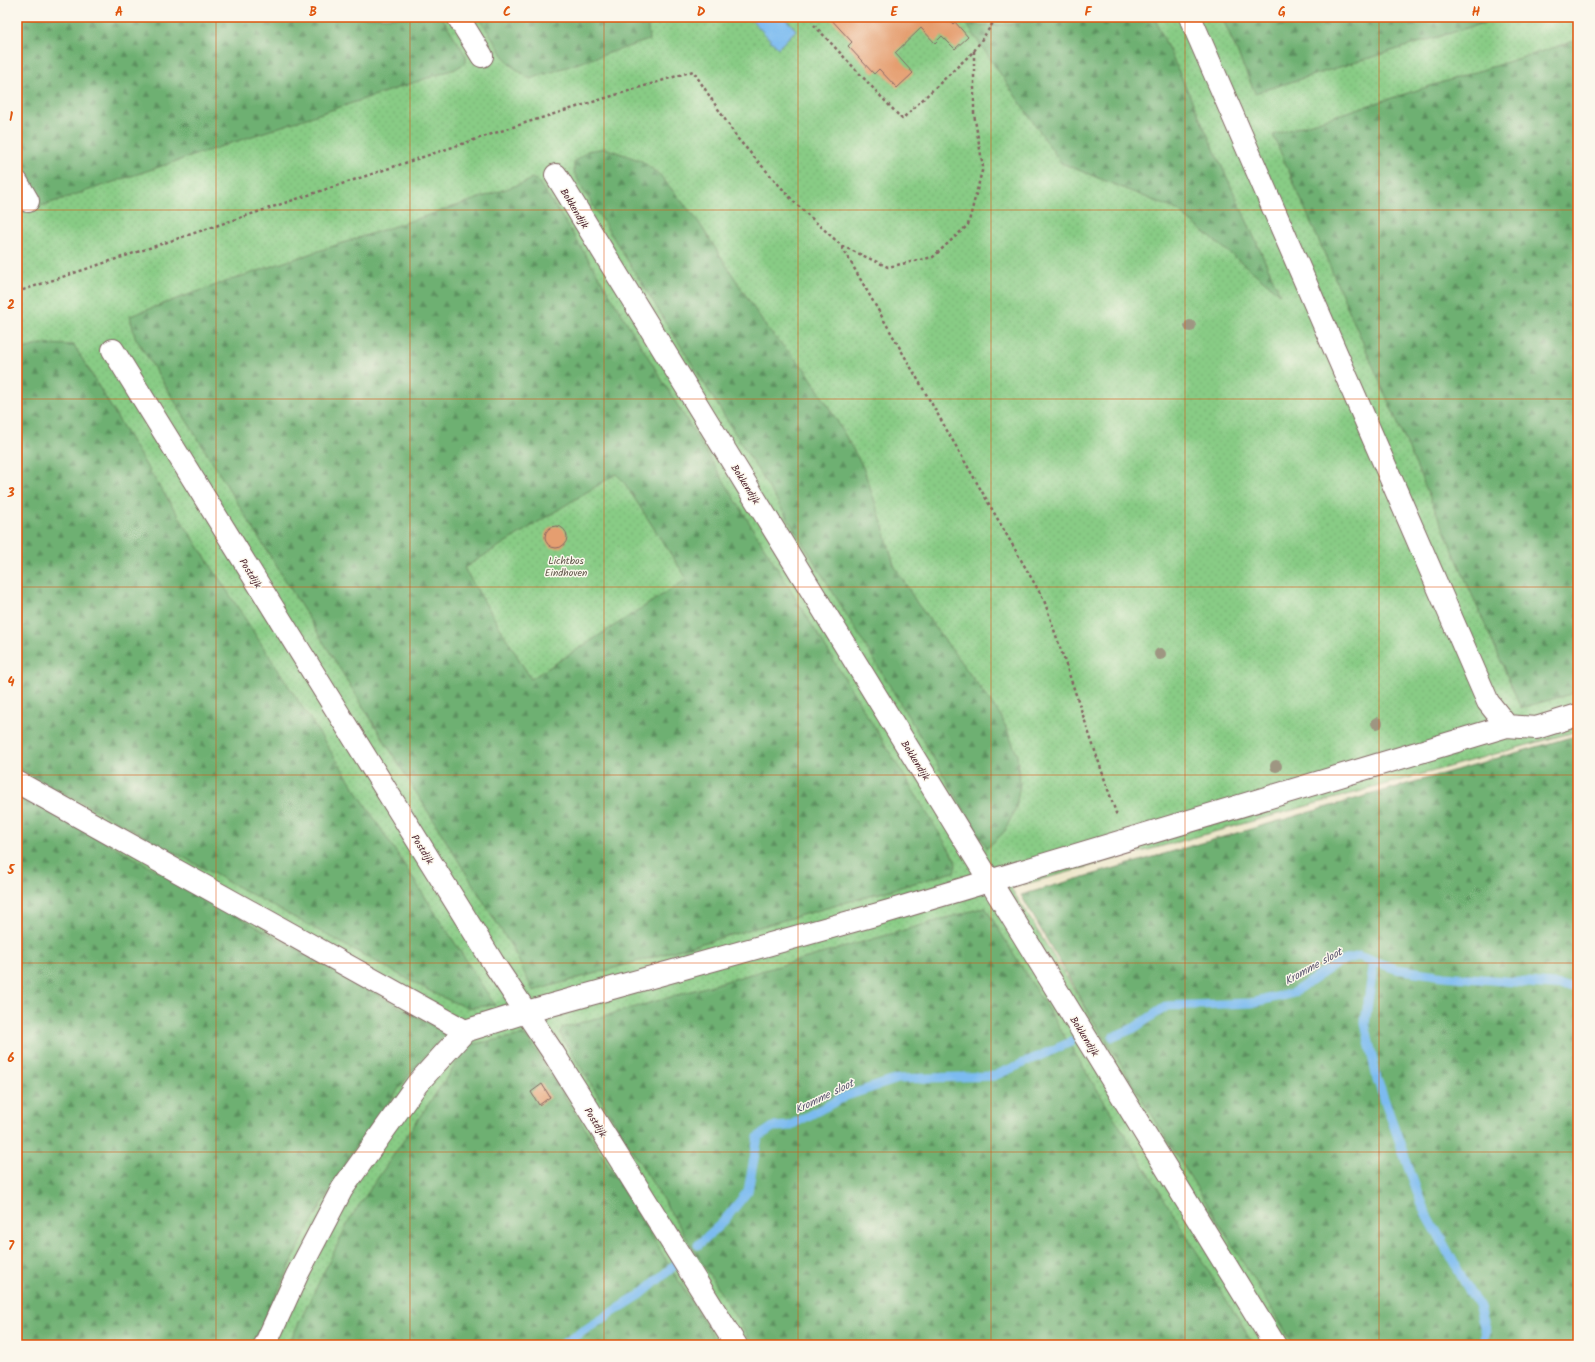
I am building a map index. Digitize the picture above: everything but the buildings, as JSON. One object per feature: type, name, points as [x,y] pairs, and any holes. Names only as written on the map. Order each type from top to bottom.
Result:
[{"type":"street","points":[[458,17],[482,56]]},
{"type":"street","points":[[1190,17],[1488,702],[1506,726]]},
{"type":"street","name":"Bokkendijk","points":[[556,175],[1275,1345]]},
{"type":"street","points":[[17,182],[28,201]]},
{"type":"street","name":"Postdijk","points":[[113,350],[486,950],[736,1345]]},
{"type":"street","points":[[265,1345],[297,1274],[342,1189],[418,1084],[465,1031],[526,1012],[889,911],[1506,726],[1536,728],[1578,715]]},
{"type":"street","points":[[17,782],[465,1031]]},
{"type":"path","points":[[814,25],[902,119],[974,51],[997,17]]},
{"type":"path","points":[[842,246],[1044,600],[1125,840]]},
{"type":"green space","name":"Lichtbos Eindhoven","points":[[17,17],[1578,17],[1578,731],[1011,888],[1296,1345],[17,1345]]},
{"type":"green space","points":[[17,17],[442,17],[466,56],[466,63],[455,69],[17,214]]},
{"type":"green space","points":[[479,17],[647,17],[649,40],[530,79],[509,64]]},
{"type":"green space","points":[[1057,17],[1154,17],[1280,294],[1177,210],[1061,163],[963,19],[981,26],[1011,24]]},
{"type":"green space","points":[[1222,17],[1503,17],[1255,93]]},
{"type":"green space","points":[[1578,40],[1578,692],[1521,708],[1273,135]]},
{"type":"green space","points":[[605,148],[642,161],[660,175],[698,221],[768,330],[806,370],[863,467],[882,523],[894,565],[917,603],[1001,716],[1017,754],[1020,784],[1016,808],[1004,832],[987,848],[786,516],[582,188],[574,172],[574,162],[587,151]]},
{"type":"green space","points":[[532,178],[538,181],[568,226],[955,859],[956,866],[954,872],[533,991],[514,951],[135,337],[130,316],[278,264],[526,182]],"holes":[[[616,474],[623,481],[687,579],[531,679],[464,568]]]},
{"type":"green space","points":[[41,344],[74,345],[147,467],[495,1005],[467,1008],[437,995],[17,767],[17,351]]},
{"type":"green space","points":[[1578,735],[1578,1345],[1294,1345],[1089,1013],[1021,895]]},
{"type":"green space","points":[[17,792],[446,1033],[412,1071],[351,1153],[305,1234],[253,1345],[17,1345]]},
{"type":"green space","points":[[985,907],[1254,1345],[753,1345],[560,1034],[562,1028]]},
{"type":"green space","points":[[523,1035],[529,1040],[603,1157],[718,1345],[288,1345],[351,1217],[469,1045]]},
{"type":"water","points":[[749,17],[784,17],[796,30],[778,48]]},
{"type":"waterway","name":"Kromme sloot","points":[[1113,1037],[1134,1028],[1167,1006],[1251,1003],[1293,993],[1339,962],[1358,956],[1396,969],[1444,976],[1578,987]]},
{"type":"waterway","points":[[1374,961],[1365,1023],[1377,1079],[1422,1205],[1479,1308],[1486,1333],[1481,1345]]},
{"type":"waterway","name":"Kromme sloot","points":[[698,1245],[723,1222],[748,1191],[758,1137],[773,1127],[789,1126],[846,1096],[898,1079],[994,1076],[1071,1042]]},
{"type":"waterway","name":"Kromme sloot","points":[[561,1345],[640,1295],[676,1264]]}]
